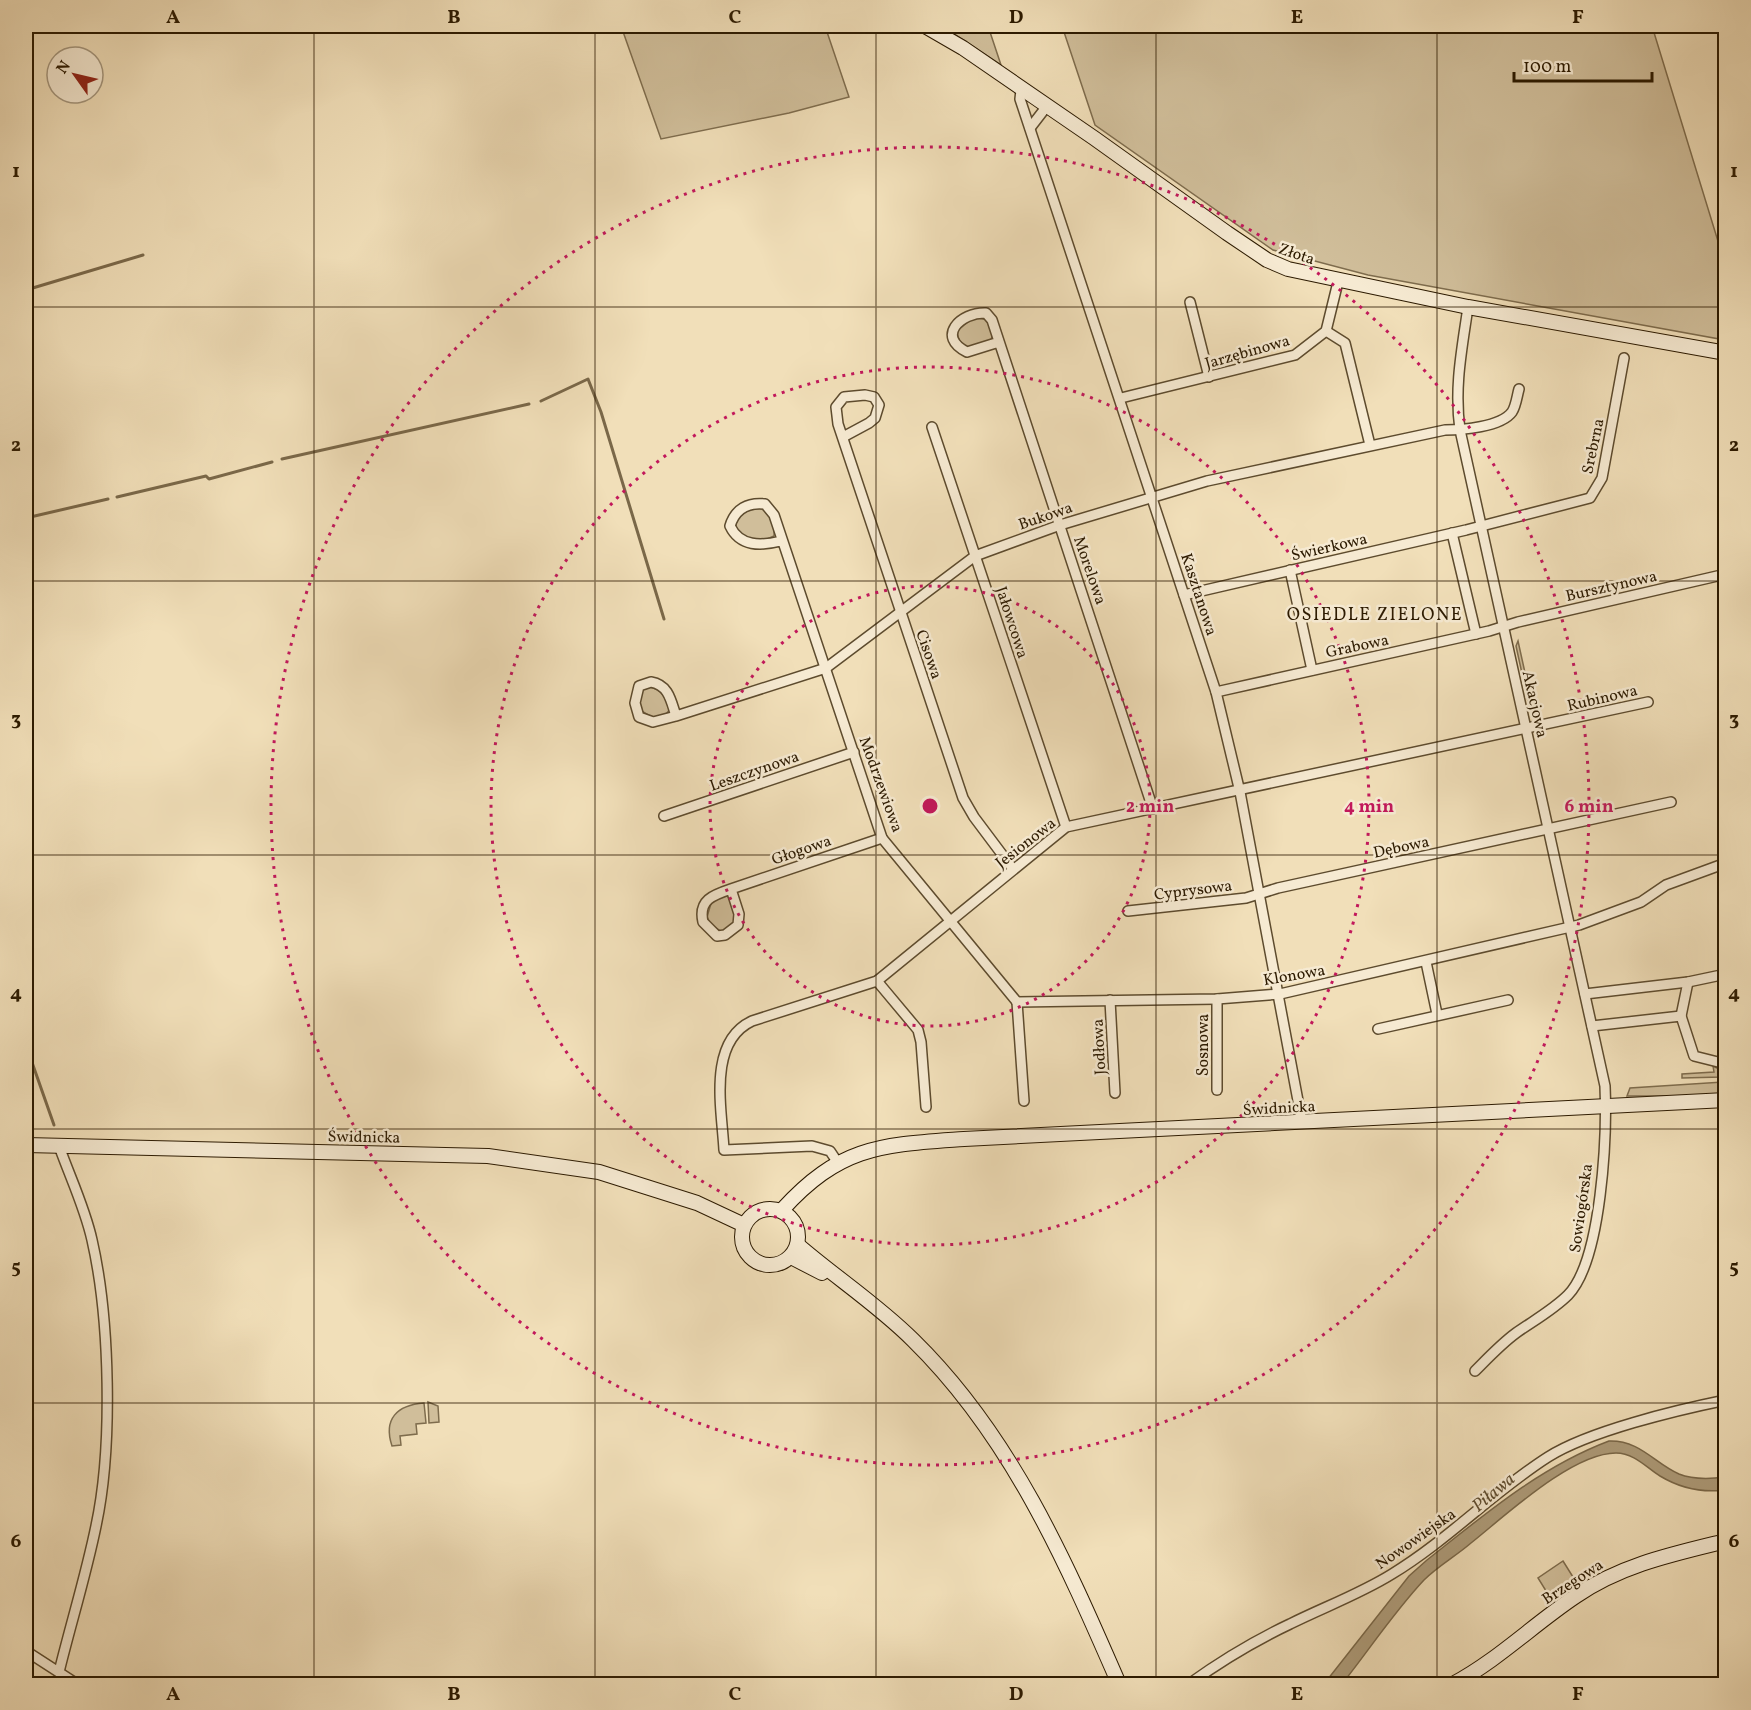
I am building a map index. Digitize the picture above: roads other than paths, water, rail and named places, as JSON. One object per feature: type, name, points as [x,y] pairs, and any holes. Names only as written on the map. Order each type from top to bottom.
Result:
[{"type":"street","name":"Złota","points":[[924,26],[963,48],[1267,260],[1288,270],[1468,307],[1725,353]]},
{"type":"street","name":"Kasztanowa","points":[[1021,90],[1020,99],[1121,398],[1216,692],[1240,792],[1280,994],[1302,1122]]},
{"type":"street","points":[[1030,128],[1047,106]]},
{"type":"street","points":[[1338,282],[1326,331],[1345,344],[1370,445]]},
{"type":"street","points":[[1190,302],[1209,377]]},
{"type":"street","name":"Akacjowa","points":[[1468,307],[1457,372],[1460,430],[1571,927],[1605,1086],[1606,1107]]},
{"type":"street","name":"Morelowa","points":[[999,342],[967,352],[953,337],[953,328],[967,315],[986,313],[992,320],[1153,809]]},
{"type":"street","name":"Jarzębinowa","points":[[1121,398],[1295,355],[1326,331]]},
{"type":"street","name":"Srebrna","points":[[1481,526],[1590,498],[1602,478],[1624,358]]},
{"type":"street","name":"Bukowa","points":[[676,716],[670,695],[664,687],[651,682],[639,687],[634,703],[639,717],[653,722],[676,716],[826,668],[975,556],[1060,525],[1153,496],[1370,445],[1445,430],[1471,429],[1505,418],[1513,411],[1519,389]]},
{"type":"street","name":"Cisowa","points":[[843,437],[875,418],[879,405],[874,397],[850,395],[839,401],[836,415],[843,437],[900,611],[963,798],[974,817],[1013,869]]},
{"type":"street","name":"Jałowcowa","points":[[932,427],[1066,827]]},
{"type":"street","name":"Modrzewiowa","points":[[781,541],[765,544],[744,542],[730,526],[732,518],[747,506],[765,504],[774,515],[882,838],[1017,1002]]},
{"type":"street","name":"Świerkowa","points":[[1184,595],[1481,526]]},
{"type":"street","points":[[1452,533],[1476,634]]},
{"type":"street","points":[[1290,570],[1312,670]]},
{"type":"street","name":"Bursztynowa","points":[[1504,626],[1725,574]]},
{"type":"street","name":"Grabowa","points":[[1216,692],[1504,626]]},
{"type":"street","name":"Rubinowa","points":[[1527,729],[1648,702]]},
{"type":"street","name":"Jesionowa","points":[[838,1163],[830,1151],[812,1146],[724,1150],[720,1097],[725,1051],[731,1036],[741,1026],[877,981],[1066,827],[1240,792],[1527,729]]},
{"type":"street","name":"Leszczynowa","points":[[664,816],[854,752]]},
{"type":"street","name":"Dębowa","points":[[1260,894],[1671,802]]},
{"type":"street","name":"Głogowa","points":[[731,889],[739,915],[738,925],[725,935],[717,936],[703,922],[703,906],[708,898],[731,889],[882,838]]},
{"type":"street","name":"Klonowa","points":[[1017,1002],[1217,999],[1280,994],[1571,927],[1641,902],[1666,885],[1725,863]]},
{"type":"street","name":"Cyprysowa","points":[[1128,912],[1246,898],[1260,894]]},
{"type":"street","points":[[1426,962],[1437,1014]]},
{"type":"street","points":[[1585,994],[1689,982],[1725,974]]},
{"type":"street","points":[[877,981],[918,1030],[926,1107]]},
{"type":"street","points":[[1689,982],[1681,1016],[1694,1056],[1722,1063],[1725,1073]]},
{"type":"street","name":"Sosnowa","points":[[1217,999],[1217,1090]]},
{"type":"street","name":"Jodłowa","points":[[1110,1000],[1115,1093]]},
{"type":"street","points":[[1378,1029],[1508,1000]]},
{"type":"street","points":[[1017,1002],[1024,1101]]},
{"type":"street","points":[[1592,1026],[1681,1016]]},
{"type":"street","name":"Świdnicka","points":[[787,1214],[822,1174],[861,1152],[886,1145],[1725,1100]]},
{"type":"street","name":"Sowiogórska","points":[[1475,1371],[1506,1341],[1557,1305],[1580,1280],[1587,1263],[1598,1203],[1606,1107]]},
{"type":"street","name":"Świdnicka","points":[[26,1145],[488,1156],[599,1172],[747,1221]]},
{"type":"street","points":[[59,1146],[92,1240],[101,1290],[106,1382],[105,1456],[97,1524],[59,1672]]},
{"type":"street","points":[[761,1209],[787,1214],[796,1225],[794,1251],[775,1265],[766,1265],[752,1259],[742,1243],[747,1221],[761,1209]]},
{"type":"street","points":[[794,1251],[880,1310],[913,1340],[990,1431],[1016,1469],[1038,1509],[1119,1684]]},
{"type":"street","name":"Nowowiejska","points":[[1189,1684],[1258,1640],[1393,1574],[1464,1524],[1498,1494],[1557,1452],[1631,1425],[1725,1400]]},
{"type":"street","name":"Brzegowa","points":[[1453,1684],[1489,1662],[1576,1595],[1605,1578],[1667,1555],[1725,1541]]},
{"type":"street","points":[[26,1651],[77,1684]]},
{"type":"waterway","points":[[26,290],[143,255]]},
{"type":"waterway","points":[[541,401],[588,379],[601,412],[664,619]]},
{"type":"waterway","points":[[282,459],[529,404]]},
{"type":"waterway","points":[[117,497],[206,476],[209,479],[272,462]]},
{"type":"waterway","points":[[26,518],[108,499]]},
{"type":"waterway","points":[[26,1035],[28,1051],[54,1125]]},
{"type":"district","name":"OSIEDLE ZIELONE","points":[[1375,614]]},
{"type":"water label","name":"Piława","points":[[1493,1492]]}]
